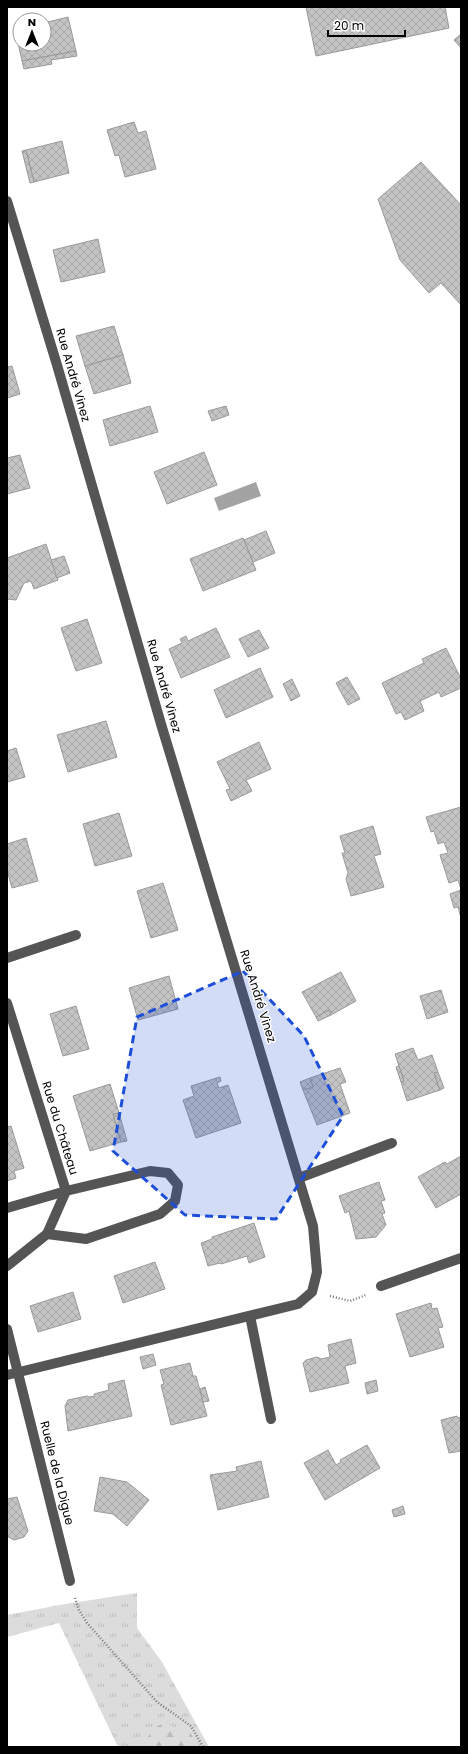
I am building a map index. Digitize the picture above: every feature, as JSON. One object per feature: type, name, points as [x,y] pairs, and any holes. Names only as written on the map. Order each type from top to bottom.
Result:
[{"type":"street","name":"Rue André Vinez","points":[[7,201],[58,366],[161,724],[313,1226],[317,1272],[312,1292]]},
{"type":"street","points":[[7,958],[76,935]]},
{"type":"street","name":"Rue du Château","points":[[7,1003],[66,1191],[47,1234],[7,1266]]},
{"type":"street","points":[[299,1178],[392,1143]]},
{"type":"street","points":[[7,1208],[66,1191],[150,1170],[168,1173],[178,1185],[175,1201],[160,1214],[86,1239],[47,1234]]},
{"type":"street","points":[[381,1286],[461,1258]]},
{"type":"street","points":[[7,1375],[298,1304],[312,1292]]},
{"type":"street","points":[[250,1316],[271,1419]]},
{"type":"street","points":[[7,1329],[19,1372]]},
{"type":"street","name":"Ruelle de la Digue","points":[[19,1372],[70,1581]]},
{"type":"path","points":[[312,1292],[350,1300],[381,1286]]},
{"type":"path","points":[[70,1581],[78,1610],[87,1623],[157,1702],[191,1726],[203,1747]]},
{"type":"highlighted area","points":[[243,971],[304,1036],[343,1116],[276,1219],[185,1215],[113,1151],[137,1017]]},
{"type":"green space","points":[[137,1593],[137,1628],[162,1662],[209,1747],[118,1747],[59,1623],[7,1637],[7,1615]]},
{"type":"green space","points":[[163,1723],[190,1732],[199,1747],[141,1747],[154,1728]]},
{"type":"shaded area","points":[[256,482],[261,496],[219,511],[214,498]]},
{"type":"building","points":[[306,7],[445,7],[449,28],[316,56]]},
{"type":"building","points":[[68,17],[76,51],[22,61],[20,52],[52,52],[52,21]]},
{"type":"building","points":[[461,34],[461,48],[454,40]]},
{"type":"building","points":[[76,51],[77,56],[51,60],[52,64],[24,69],[22,61]]},
{"type":"building","points":[[134,122],[138,133],[146,131],[156,169],[125,177],[119,155],[115,156],[107,130]]},
{"type":"building","points":[[62,141],[69,173],[34,182],[26,150]]},
{"type":"building","points":[[26,150],[34,182],[30,183],[22,151]]},
{"type":"building","points":[[421,162],[461,205],[461,305],[441,283],[429,293],[400,260],[378,199]]},
{"type":"building","points":[[98,239],[105,272],[61,282],[53,250]]},
{"type":"building","points":[[114,326],[123,355],[85,366],[76,336]]},
{"type":"building","points":[[123,355],[131,383],[94,394],[85,366]]},
{"type":"building","points":[[12,366],[20,394],[7,398],[7,367]]},
{"type":"building","points":[[150,406],[158,432],[110,446],[103,420]]},
{"type":"building","points":[[226,406],[229,415],[212,421],[208,411]]},
{"type":"building","points":[[204,452],[217,485],[167,504],[154,472]]},
{"type":"building","points":[[20,455],[30,488],[7,494],[7,458]]},
{"type":"building","points":[[266,531],[275,553],[253,562],[244,540]]},
{"type":"building","points":[[243,538],[256,570],[203,591],[190,559]]},
{"type":"building","points":[[46,544],[58,580],[34,589],[31,581],[24,583],[16,600],[7,599],[7,558]]},
{"type":"building","points":[[64,556],[70,573],[57,578],[51,560]]},
{"type":"building","points":[[87,619],[102,663],[76,671],[61,628]]},
{"type":"building","points":[[216,628],[230,657],[181,678],[169,649],[182,643],[180,639],[186,636],[188,641]]},
{"type":"building","points":[[259,630],[269,648],[248,657],[239,639]]},
{"type":"building","points":[[446,648],[461,679],[461,688],[441,697],[439,692],[420,701],[424,711],[405,720],[401,712],[396,714],[382,683],[424,663],[422,659]]},
{"type":"building","points":[[260,668],[273,697],[226,718],[214,690]]},
{"type":"building","points":[[347,677],[360,699],[348,705],[336,683]]},
{"type":"building","points":[[292,679],[300,696],[291,701],[283,684]]},
{"type":"building","points":[[106,721],[117,757],[68,772],[57,735]]},
{"type":"building","points":[[259,742],[271,769],[246,780],[252,791],[231,801],[226,790],[230,789],[217,762]]},
{"type":"building","points":[[16,748],[25,777],[7,782],[7,751]]},
{"type":"building","points":[[461,807],[461,889],[458,880],[449,883],[440,855],[448,853],[444,842],[438,844],[434,831],[431,832],[426,817]]},
{"type":"building","points":[[119,813],[132,856],[95,866],[83,824]]},
{"type":"building","points":[[373,826],[381,854],[374,856],[384,887],[351,896],[346,879],[348,873],[342,853],[345,853],[340,836]]},
{"type":"building","points":[[26,838],[38,881],[12,888],[7,870],[7,844]]},
{"type":"building","points":[[163,883],[178,930],[151,938],[137,891]]},
{"type":"building","points":[[461,890],[461,918],[458,907],[454,908],[450,894]]},
{"type":"building","points":[[341,972],[356,1001],[331,1015],[329,1010],[316,1017],[302,992]]},
{"type":"building","points":[[169,976],[178,1009],[138,1020],[129,988]]},
{"type":"building","points":[[441,990],[448,1012],[427,1019],[420,996]]},
{"type":"building","points":[[76,1006],[89,1049],[63,1056],[50,1014]]},
{"type":"building","points":[[329,1010],[331,1015],[318,1021],[316,1017]]},
{"type":"building","points":[[413,1048],[418,1060],[432,1055],[438,1072],[434,1073],[440,1090],[407,1101],[401,1082],[404,1081],[395,1054]]},
{"type":"building","points":[[399,1066],[404,1081],[401,1082],[396,1067]]},
{"type":"building","points":[[340,1068],[346,1082],[340,1084],[350,1113],[317,1125],[303,1090],[313,1087],[310,1078]]},
{"type":"building","points":[[438,1072],[444,1088],[440,1090],[434,1073]]},
{"type":"building","points":[[220,1077],[221,1081],[217,1083],[219,1088],[228,1085],[241,1123],[196,1138],[183,1100],[194,1096],[191,1086]]},
{"type":"building","points":[[310,1078],[313,1087],[303,1090],[300,1082]]},
{"type":"building","points":[[110,1084],[119,1113],[113,1114],[121,1142],[90,1151],[73,1096]]},
{"type":"building","points":[[119,1113],[127,1141],[121,1142],[113,1114]]},
{"type":"building","points":[[11,1126],[24,1168],[14,1171],[16,1178],[7,1181],[7,1127]]},
{"type":"building","points":[[461,1156],[461,1194],[436,1208],[418,1177],[445,1162],[447,1164]]},
{"type":"building","points":[[379,1182],[385,1200],[381,1201],[385,1213],[382,1214],[386,1225],[376,1237],[356,1239],[349,1211],[345,1213],[339,1196]]},
{"type":"building","points":[[254,1223],[265,1257],[249,1263],[247,1256],[221,1264],[208,1266],[201,1243],[212,1239],[212,1237]]},
{"type":"building","points":[[155,1262],[165,1289],[123,1303],[114,1276]]},
{"type":"building","points":[[73,1292],[81,1319],[38,1332],[30,1306]]},
{"type":"building","points":[[431,1303],[432,1309],[437,1308],[443,1327],[438,1328],[444,1347],[410,1357],[396,1314]]},
{"type":"building","points":[[351,1339],[356,1363],[345,1366],[349,1383],[310,1392],[303,1363],[306,1360],[317,1357],[321,1359],[330,1357],[328,1345]]},
{"type":"building","points":[[153,1354],[156,1365],[143,1369],[140,1357]]},
{"type":"building","points":[[190,1363],[193,1376],[196,1376],[207,1416],[171,1425],[161,1385],[164,1384],[160,1370]]},
{"type":"building","points":[[124,1380],[132,1416],[68,1431],[65,1406],[68,1400],[95,1396],[94,1394],[109,1390],[108,1384]]},
{"type":"building","points":[[376,1380],[378,1391],[367,1394],[365,1383]]},
{"type":"building","points":[[205,1387],[209,1401],[203,1402],[200,1389]]},
{"type":"building","points":[[457,1416],[458,1418],[461,1417],[461,1451],[449,1453],[441,1420]]},
{"type":"building","points":[[367,1445],[380,1468],[325,1500],[304,1463],[328,1450],[336,1465],[341,1462],[340,1460]]},
{"type":"building","points":[[261,1461],[269,1497],[218,1510],[210,1475],[237,1471],[236,1467]]},
{"type":"building","points":[[100,1477],[127,1482],[149,1500],[127,1526],[113,1514],[94,1511]]},
{"type":"building","points":[[17,1497],[28,1531],[24,1537],[14,1540],[7,1536],[7,1499]]},
{"type":"building","points":[[403,1506],[405,1514],[394,1517],[392,1510]]}]
